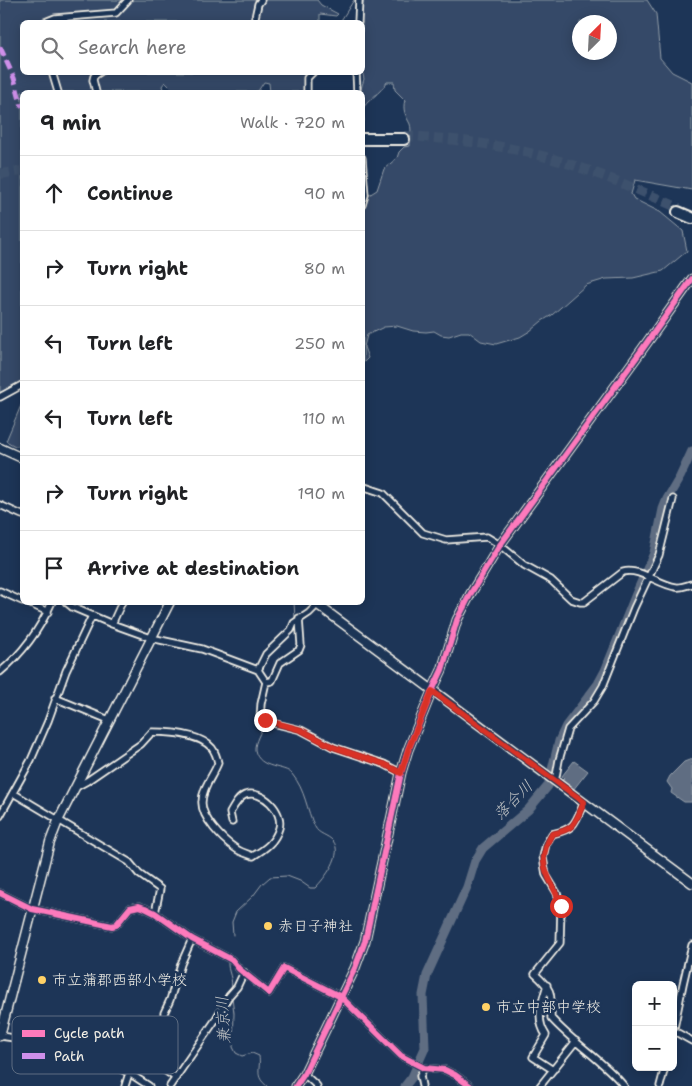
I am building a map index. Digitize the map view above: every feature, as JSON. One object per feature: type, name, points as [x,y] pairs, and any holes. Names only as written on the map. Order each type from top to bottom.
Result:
[{"type":"highway","points":[[365,137],[403,137]]},
{"type":"highway","points":[[692,214],[678,210],[692,218]]},
{"type":"street","points":[[50,20],[116,13],[128,0]]},
{"type":"street","points":[[254,20],[258,4],[261,0]]},
{"type":"street","points":[[358,20],[359,0]]},
{"type":"street","points":[[53,75],[57,90]]},
{"type":"street","points":[[96,75],[93,80],[96,90]]},
{"type":"street","points":[[307,90],[311,75]]},
{"type":"street","points":[[356,75],[357,90]]},
{"type":"street","points":[[296,1086],[304,1074],[355,968],[370,923],[401,773],[408,750],[442,670],[457,620],[500,545],[692,279]]},
{"type":"street","points":[[0,397],[20,386]]},
{"type":"street","points":[[0,448],[20,457]]},
{"type":"street","points":[[365,487],[383,492],[423,533],[446,540],[486,537],[500,545],[524,565],[550,580],[571,598],[580,602],[584,602],[623,572],[634,571],[678,588],[692,584]]},
{"type":"street","points":[[554,782],[558,760],[568,729],[594,701],[604,686],[634,608],[659,555],[673,499]]},
{"type":"street","points":[[0,505],[20,514]]},
{"type":"street","points":[[0,591],[20,600]]},
{"type":"street","points":[[31,605],[48,612]]},
{"type":"street","points":[[0,672],[17,658],[44,621],[51,605]]},
{"type":"street","points":[[72,605],[92,616],[151,638],[202,650],[258,670],[268,682]]},
{"type":"street","points":[[112,624],[121,605]]},
{"type":"street","points":[[0,1036],[32,908],[50,842],[58,821],[168,605]]},
{"type":"street","points":[[258,670],[266,654],[291,630],[297,620],[310,613],[314,605]]},
{"type":"street","points":[[316,605],[692,883]]},
{"type":"street","points":[[0,816],[2,808],[13,793],[31,760],[48,721],[66,671],[92,616]]},
{"type":"street","points":[[297,620],[301,645],[295,654],[280,663],[268,682],[261,704],[263,720],[301,730],[333,747],[384,764],[401,773]]},
{"type":"street","points":[[55,698],[109,720]]},
{"type":"street","points":[[76,787],[141,744],[152,732],[172,732],[200,740],[214,750],[218,763],[205,789],[201,804],[219,835],[237,850],[253,856],[268,847],[280,827],[278,815],[271,803],[258,795],[246,794],[239,799],[230,812],[232,822]]},
{"type":"street","points":[[13,793],[129,862],[139,874],[160,888],[155,912]]},
{"type":"street","points":[[584,802],[576,819],[566,832],[552,834],[546,844],[543,856],[546,875],[557,893],[561,906],[560,943],[535,974],[547,985],[551,994],[551,1018],[563,1032],[614,1074],[624,1086]]},
{"type":"street","points":[[0,893],[32,908],[112,926],[116,925],[130,908],[139,906],[155,912],[192,939],[232,960],[269,992],[284,968],[341,998],[402,1056],[424,1068],[445,1070],[470,1086]]},
{"type":"street","points":[[164,1016],[181,964],[192,939]]},
{"type":"street","points":[[675,1026],[682,984],[692,945]]},
{"type":"street","points":[[170,1086],[244,972]]},
{"type":"street","points":[[547,985],[542,1001],[540,1020],[541,1027],[546,1035],[533,1057],[553,1070]]},
{"type":"street","points":[[677,1034],[692,1042]]},
{"type":"street","points":[[540,1086],[576,1042]]},
{"type":"street","points":[[422,1086],[420,1076],[424,1068]]},
{"type":"street","points":[[660,1086],[664,1071]]},
{"type":"street","points":[[125,1086],[129,1074]]},
{"type":"street","points":[[131,1074],[149,1086]]},
{"type":"street","points":[[170,1074],[176,1078]]},
{"type":"street","points":[[304,1074],[317,1086]]},
{"type":"shaded area","points":[[0,0],[317,0],[321,5],[338,14],[336,16],[320,14],[320,20],[20,20],[20,75],[308,75],[305,90],[270,90],[269,83],[264,82],[259,90],[173,90],[165,82],[162,86],[163,90],[20,90],[20,384],[0,395]]},
{"type":"shaded area","points":[[364,0],[647,0],[656,14],[660,58],[672,72],[692,82],[692,190],[635,180],[631,194],[634,199],[660,212],[683,231],[687,251],[663,271],[633,278],[606,279],[586,285],[552,315],[530,331],[520,337],[496,344],[481,341],[469,332],[461,332],[449,336],[441,335],[434,331],[413,331],[397,326],[384,327],[367,335],[365,343],[365,203],[369,195],[377,190],[384,169],[397,158],[399,152],[404,147],[410,146],[411,132],[404,110],[405,100],[395,90],[394,82],[387,82],[365,106],[365,90],[361,90],[364,79],[363,75],[365,75],[365,20],[359,20]]},
{"type":"shaded area","points":[[365,350],[368,358],[365,361]]},
{"type":"shaded area","points":[[20,408],[20,442],[18,446],[15,446],[6,441]]},
{"type":"shaded area","points":[[692,759],[692,802],[684,802],[671,793],[672,789],[667,782],[670,776],[684,762]]},
{"type":"shaded area","points":[[574,761],[588,771],[573,790],[561,781],[564,778],[562,776]]},
{"type":"waterway","name":"兼京川","points":[[341,20],[354,0]]},
{"type":"waterway","name":"兼京川","points":[[310,78],[310,90]]},
{"type":"waterway","name":"落合川","points":[[405,1086],[412,1077],[425,1048],[423,995],[427,975],[467,887],[475,861],[483,848],[528,810],[548,786],[559,741],[566,726],[598,684],[605,671],[654,553],[663,509],[692,451]]},
{"type":"waterway","name":"兼京川","points":[[294,605],[295,619]]},
{"type":"waterway","name":"兼京川","points":[[296,623],[298,646]]},
{"type":"waterway","name":"兼京川","points":[[271,676],[276,663],[285,656]]},
{"type":"waterway","name":"兼京川","points":[[233,935],[232,922],[236,912],[270,877],[287,876],[300,881],[310,888],[315,888],[332,866],[336,852],[336,846],[333,841],[315,827],[297,780],[289,771],[267,764],[257,756],[255,747],[263,724]]},
{"type":"waterway","name":"兼京川","points":[[228,961],[232,982],[231,991]]},
{"type":"waterway","name":"兼京川","points":[[232,997],[234,1013],[233,1047],[236,1053],[242,1056],[252,1053],[259,1056],[259,1076],[267,1086]]},
{"type":"tunnel","points":[[404,136],[472,142],[540,155],[608,178],[679,208]]},
{"type":"tunnel","points":[[0,174],[20,171]]},
{"type":"marked path","points":[[0,47],[14,78],[20,100]]},
{"type":"cycle path","points":[[296,1086],[304,1074],[355,968],[365,941],[401,773],[408,750],[442,670],[457,620],[500,545],[692,279]]},
{"type":"cycle path","points":[[0,893],[32,909],[112,926],[116,925],[130,908],[139,906],[145,908],[192,939],[232,960],[239,969],[269,993],[284,968],[341,997],[401,1056],[424,1068],[445,1070],[470,1086]]},
{"type":"place","name":"赤日子神社","points":[[268,926]]},
{"type":"place","name":"市立蒲郡西部小学校","points":[[42,980]]},
{"type":"place","name":"市立中部中学校","points":[[486,1007]]},
{"type":"route","points":[[265,720],[301,730],[333,747],[384,764],[401,773],[408,750],[432,691],[584,802],[576,819],[566,832],[552,834],[546,844],[543,856],[546,875],[557,893],[561,906]]}]
